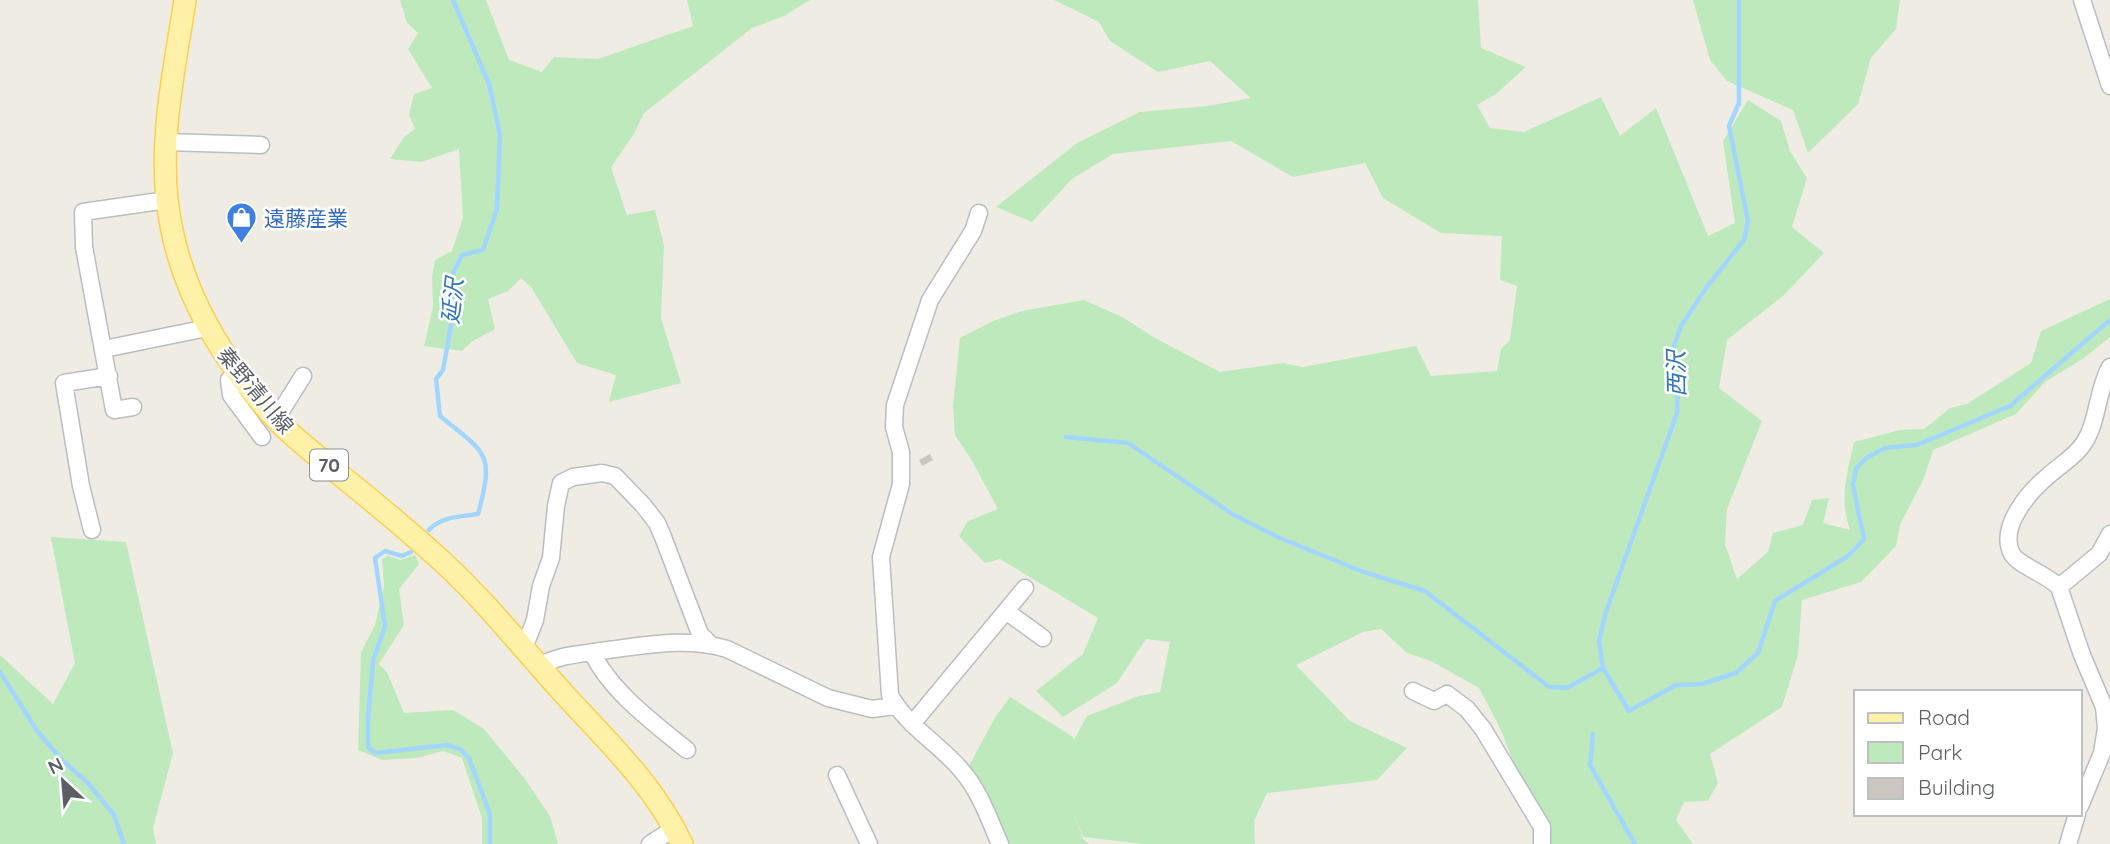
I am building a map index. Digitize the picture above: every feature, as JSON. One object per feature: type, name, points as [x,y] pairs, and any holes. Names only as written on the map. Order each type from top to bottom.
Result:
[{"type":"main road","name":"秦野清川線","points":[[185,0],[166,142],[167,200],[182,266],[207,328],[239,374],[276,419],[473,591],[636,773],[679,836]]},
{"type":"street","points":[[2082,0],[2110,86]]},
{"type":"street","points":[[166,142],[261,145]]},
{"type":"street","points":[[133,407],[114,410],[84,247],[83,212],[167,200]]},
{"type":"street","points":[[979,213],[973,231],[930,300],[895,405],[894,427],[901,452],[901,484],[881,557],[881,566],[890,695],[895,706],[912,724],[961,769],[979,795],[1000,844]]},
{"type":"street","points":[[104,349],[207,328]]},
{"type":"street","points":[[2082,801],[2102,753],[2106,728],[2104,707],[2082,655],[2059,587],[2052,579],[2013,557],[2008,545],[2008,534],[2013,520],[2025,502],[2046,477],[2085,443],[2104,378],[2110,367]]},
{"type":"street","points":[[239,374],[229,380],[231,396],[262,436]]},
{"type":"street","points":[[92,530],[81,486],[64,383],[109,376]]},
{"type":"street","points":[[276,419],[303,376]]},
{"type":"street","points":[[524,648],[551,558],[561,483],[573,477],[602,473],[615,476],[657,523],[701,634],[710,644]]},
{"type":"street","points":[[2059,587],[2099,554],[2110,534]]},
{"type":"street","points":[[912,724],[1025,588]]},
{"type":"street","points":[[1006,611],[1043,638]]},
{"type":"street","points":[[539,666],[556,657],[666,642],[710,644],[727,649],[828,698],[872,709],[895,706]]},
{"type":"street","points":[[592,652],[597,664],[640,713],[687,750]]},
{"type":"street","points":[[1413,691],[1434,701],[1447,694],[1467,709],[1483,729],[1534,811],[1542,827],[1542,844]]},
{"type":"street","points":[[837,775],[869,844]]},
{"type":"street","points":[[2068,844],[2076,816]]},
{"type":"street","points":[[650,844],[679,836]]},
{"type":"green space","points":[[400,0],[486,0],[509,60],[542,72],[554,57],[598,59],[693,26],[687,0],[810,0],[784,16],[752,28],[644,113],[634,134],[611,167],[627,215],[655,210],[664,246],[661,318],[681,383],[609,402],[616,375],[577,363],[531,287],[521,278],[508,291],[488,299],[495,329],[471,342],[462,351],[424,346],[433,307],[432,277],[435,260],[452,251],[463,218],[459,149],[421,162],[390,159],[404,137],[415,129],[409,115],[414,94],[432,88],[408,49],[418,33],[407,23]]},
{"type":"green space","points":[[1054,0],[1478,0],[1481,48],[1526,67],[1496,94],[1477,105],[1490,128],[1524,132],[1601,97],[1620,136],[1656,108],[1708,236],[1735,223],[1723,141],[1748,100],[1781,121],[1790,151],[1807,178],[1792,227],[1824,253],[1784,295],[1727,340],[1719,388],[1762,421],[1727,509],[1725,544],[1737,579],[1768,552],[1773,533],[1803,525],[1812,500],[1829,498],[1823,523],[1850,530],[1845,496],[1854,442],[1900,430],[1924,429],[1950,408],[1967,404],[2031,363],[2041,331],[2110,299],[2110,337],[2084,358],[2045,382],[2016,414],[1933,450],[1924,478],[1900,525],[1896,546],[1861,582],[1802,600],[1798,655],[1782,707],[1710,754],[1718,783],[1708,801],[1684,802],[1676,820],[1693,844],[1551,844],[1539,813],[1520,780],[1501,730],[1479,688],[1431,661],[1407,653],[1381,629],[1363,632],[1296,665],[1350,721],[1407,748],[1377,780],[1267,793],[1254,821],[1255,844],[1143,844],[1083,837],[1072,809],[1083,839],[1089,844],[1004,844],[968,768],[994,719],[1010,697],[1074,740],[1087,716],[1139,696],[1160,692],[1170,642],[1146,639],[1117,683],[1063,717],[1036,691],[1083,654],[1098,618],[1000,559],[985,563],[959,536],[968,521],[998,509],[955,435],[953,406],[960,338],[993,321],[1022,311],[1084,300],[1122,317],[1155,338],[1220,372],[1283,363],[1303,367],[1416,346],[1431,376],[1497,371],[1501,349],[1510,340],[1517,286],[1500,280],[1502,236],[1441,233],[1383,198],[1365,163],[1293,177],[1231,141],[1113,154],[1072,179],[1032,222],[996,207],[1077,143],[1140,112],[1208,106],[1251,98],[1210,61],[1158,72],[1110,41],[1099,22]]},
{"type":"green space","points":[[1693,0],[1900,0],[1896,29],[1871,58],[1858,104],[1808,153],[1793,110],[1727,81],[1710,60]]},
{"type":"green space","points":[[51,537],[126,542],[173,753],[153,828],[156,844],[0,844],[0,655],[53,704],[75,663]]},
{"type":"green space","points":[[415,555],[419,564],[399,589],[404,625],[379,664],[387,672],[404,713],[453,710],[484,729],[525,779],[550,816],[558,844],[482,844],[482,818],[462,758],[443,751],[417,758],[382,760],[358,750],[361,652],[375,625],[384,586],[382,559],[388,556],[401,560]]},
{"type":"building","points":[[930,454],[933,460],[922,466],[919,460]]},
{"type":"waterway","name":"延沢","points":[[429,530],[445,520],[478,514],[486,478],[486,466],[477,447],[440,416],[436,379],[443,370],[454,308],[453,273],[462,255],[483,250],[497,209],[500,134],[489,84],[453,0]]},
{"type":"waterway","name":"西沢","points":[[1739,0],[1739,103],[1729,126],[1748,221],[1744,240],[1706,288],[1681,326],[1672,363],[1678,392],[1677,413],[1606,612],[1599,641],[1603,668],[1629,711],[1676,685],[1702,684],[1736,673],[1758,653],[1775,601],[1848,556],[1864,539],[1853,485],[1856,469],[1866,458],[1885,448],[1917,445],[2010,406],[2110,320]]},
{"type":"waterway","points":[[1066,437],[1128,443],[1234,515],[1280,538],[1361,571],[1425,591],[1549,687],[1567,688],[1603,668]]},
{"type":"waterway","name":"延沢","points":[[411,552],[402,556],[385,551],[375,558],[385,626],[373,661],[368,747],[375,753],[447,745],[460,749],[469,758],[490,814],[490,844]]},
{"type":"waterway","points":[[0,672],[38,732],[62,760],[87,782],[114,815],[124,844]]},
{"type":"waterway","name":"西沢","points":[[1593,734],[1590,765],[1635,844]]},
{"type":"place","name":"遠藤産業","points":[[241,245]]}]
